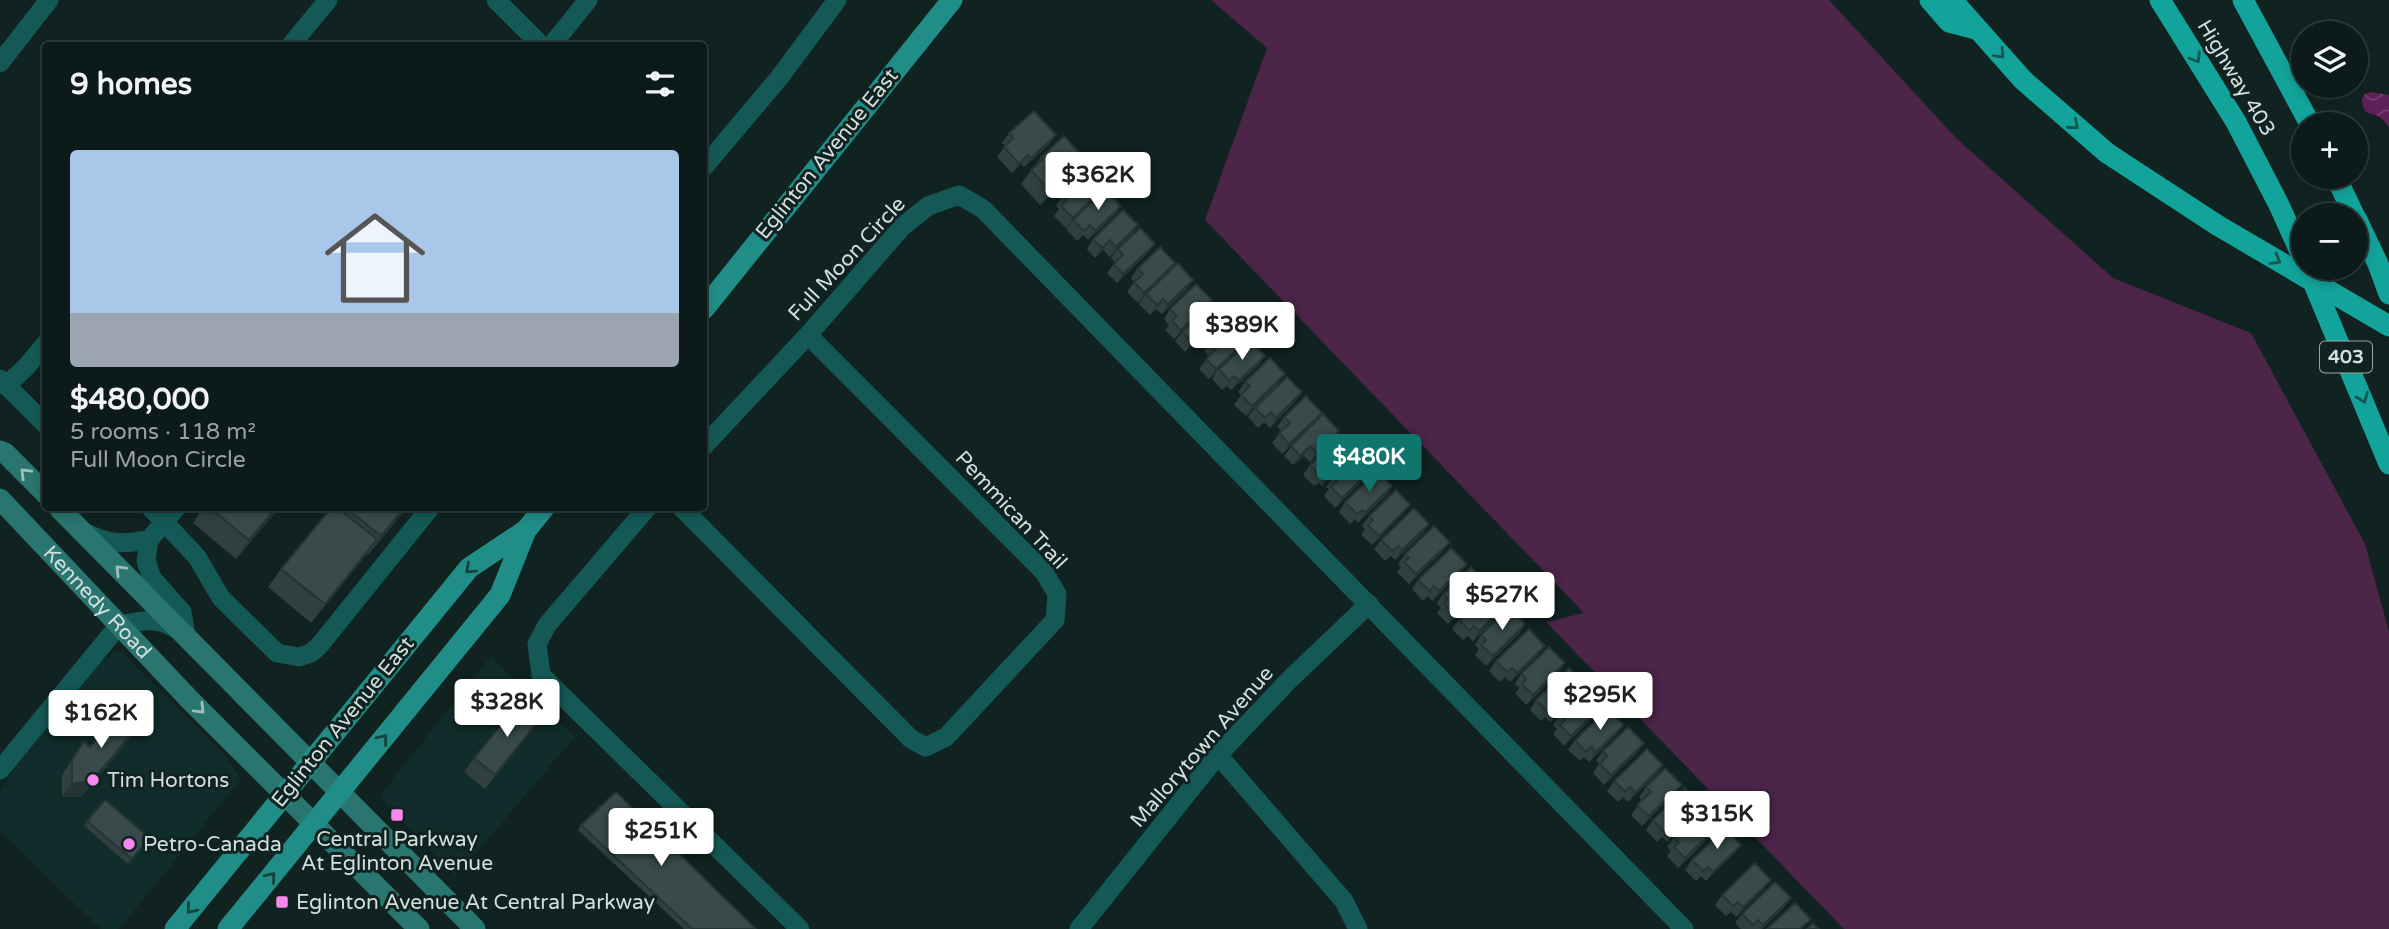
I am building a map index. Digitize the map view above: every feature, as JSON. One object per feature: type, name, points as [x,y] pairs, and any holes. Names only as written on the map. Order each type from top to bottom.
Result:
[{"type":"highway","points":[[1930,0],[1949,22],[1976,29]]},
{"type":"highway","points":[[1952,0],[2023,80],[2107,153],[2217,225],[2389,326]]},
{"type":"highway","name":"Highway 403","points":[[2160,0],[2236,122],[2291,232]]},
{"type":"highway","name":"Highway 403","points":[[2243,0],[2304,112]]},
{"type":"highway","points":[[2368,243],[2389,294]]},
{"type":"highway","name":"403","points":[[2313,280],[2389,464]]},
{"type":"main road","name":"Eglinton Avenue East","points":[[707,305],[952,0]]},
{"type":"main road","points":[[0,451],[42,490]]},
{"type":"main road","name":"Kennedy Road","points":[[0,499],[119,625],[419,929]]},
{"type":"main road","name":"Kennedy Road","points":[[62,511],[475,929]]},
{"type":"main road","name":"Eglinton Avenue East","points":[[175,929],[469,568],[526,530],[542,511]]},
{"type":"main road","name":"Eglinton Avenue East","points":[[228,929],[500,595],[526,530]]},
{"type":"street","points":[[0,63],[49,0]]},
{"type":"street","points":[[293,42],[328,0]]},
{"type":"street","points":[[496,0],[538,42]]},
{"type":"street","points":[[554,42],[588,0]]},
{"type":"street","points":[[707,163],[779,78],[837,0]]},
{"type":"street","name":"Full Moon Circle","points":[[707,443],[808,335],[902,227],[928,206],[958,195],[983,209],[1684,929]]},
{"type":"street","name":"Pemmican Trail","points":[[685,511],[911,739],[926,747],[946,737],[1055,620],[1057,594],[1044,572],[808,335]]},
{"type":"street","points":[[42,348],[27,366],[3,382],[42,421]]},
{"type":"street","points":[[164,512],[182,543],[197,557],[221,598],[265,644],[277,653],[299,657],[312,653],[319,646],[428,511]]},
{"type":"street","points":[[643,511],[547,625],[537,644],[541,675],[800,929]]},
{"type":"street","points":[[164,512],[149,540],[146,561],[152,578],[182,612],[186,635]]},
{"type":"street","points":[[83,531],[114,544],[149,540]]},
{"type":"street","name":"Mallorytown Avenue","points":[[1079,929],[1218,755],[1289,680],[1369,604]]},
{"type":"street","points":[[0,770],[119,625],[148,619],[159,620],[186,635]]},
{"type":"street","points":[[1218,755],[1344,901],[1358,929]]},
{"type":"shaded area","points":[[1211,0],[1829,0],[1956,138],[2113,278],[2251,333],[2365,544],[2389,632],[2389,929],[1844,929],[1546,622],[1584,613],[1205,220],[1267,48]]},
{"type":"shaded area","points":[[121,651],[224,755],[241,779],[119,929],[101,929],[0,831],[0,792],[12,771],[100,662],[114,652]]},
{"type":"shaded area","points":[[491,656],[575,737],[456,876],[386,805],[381,794]]},
{"type":"water","points":[[2368,93],[2389,95],[2389,127],[2381,118],[2364,109],[2362,99],[2368,98]]},
{"type":"building","points":[[1034,111],[1056,135],[1031,158],[1028,155],[1019,164],[1004,147],[1013,138],[1009,133]]},
{"type":"building","points":[[1064,136],[1087,161],[1050,191],[1031,170]]},
{"type":"building","points":[[1088,171],[1104,187],[1073,218],[1061,206],[1067,200],[1063,196]]},
{"type":"building","points":[[1105,189],[1121,206],[1095,231],[1090,225],[1084,231],[1073,220]]},
{"type":"building","points":[[1123,210],[1138,225],[1116,247],[1110,240],[1102,248],[1093,239]]},
{"type":"building","points":[[1140,228],[1155,244],[1123,274],[1114,264],[1123,255],[1118,249]]},
{"type":"building","points":[[1160,247],[1175,263],[1144,293],[1134,282],[1143,274],[1138,268]]},
{"type":"building","points":[[1178,263],[1193,280],[1168,304],[1163,299],[1157,305],[1146,294]]},
{"type":"building","points":[[1196,284],[1212,300],[1181,330],[1172,321],[1177,316],[1170,309]]},
{"type":"building","points":[[1212,302],[1229,318],[1207,339],[1201,333],[1192,342],[1182,332]]},
{"type":"building","points":[[1233,321],[1249,338],[1216,369],[1206,359],[1217,348],[1211,342]]},
{"type":"building","points":[[1251,340],[1265,356],[1238,381],[1234,376],[1229,381],[1219,369]]},
{"type":"building","points":[[1270,358],[1285,374],[1252,406],[1241,395],[1250,386],[1245,382]]},
{"type":"building","points":[[1287,377],[1302,392],[1276,418],[1271,412],[1265,418],[1255,408]]},
{"type":"building","points":[[1306,396],[1322,413],[1289,444],[1279,433],[1290,423],[1284,417]]},
{"type":"building","points":[[1323,414],[1339,431],[1317,453],[1310,446],[1300,456],[1291,446]]},
{"type":"building","points":[[1342,434],[1357,449],[1328,476],[1325,473],[1321,477],[1310,465]]},
{"type":"building","points":[[1359,452],[1374,467],[1342,498],[1331,487],[1337,481],[1333,477]]},
{"type":"building","points":[[1377,471],[1392,486],[1365,513],[1362,510],[1357,514],[1345,502]]},
{"type":"building","points":[[1396,490],[1410,505],[1379,536],[1368,525],[1373,520],[1369,516]]},
{"type":"building","points":[[1414,508],[1429,524],[1402,550],[1398,546],[1392,551],[1381,540]]},
{"type":"building","points":[[214,511],[273,511],[249,540]]},
{"type":"building","points":[[329,511],[341,511],[377,539],[325,604],[281,569]]},
{"type":"building","points":[[350,511],[402,511],[381,536]]},
{"type":"building","points":[[1434,526],[1450,542],[1416,574],[1404,562],[1409,558],[1405,554]]},
{"type":"building","points":[[1451,548],[1467,564],[1439,591],[1434,586],[1430,591],[1418,580]]},
{"type":"building","points":[[1471,567],[1487,583],[1455,615],[1444,604],[1448,599],[1443,594]]},
{"type":"building","points":[[1491,588],[1507,604],[1479,631],[1474,626],[1470,631],[1459,620]]},
{"type":"building","points":[[1509,608],[1525,624],[1493,656],[1481,645],[1486,640],[1481,635]]},
{"type":"building","points":[[1529,629],[1545,646],[1517,673],[1512,668],[1507,672],[1496,661]]},
{"type":"building","points":[[1549,647],[1565,663],[1533,695],[1522,684],[1526,679],[1521,674]]},
{"type":"building","points":[[1569,668],[1585,685],[1557,712],[1552,707],[1548,712],[1536,700]]},
{"type":"building","points":[[1588,688],[1604,704],[1571,736],[1560,725],[1565,720],[1560,715]]},
{"type":"building","points":[[519,703],[540,719],[495,775],[474,758]]},
{"type":"building","points":[[1608,709],[1624,725],[1596,752],[1591,747],[1586,752],[1575,740]]},
{"type":"building","points":[[118,712],[138,726],[91,782],[72,783],[72,760],[84,741],[90,747]]},
{"type":"building","points":[[1628,727],[1644,743],[1611,775],[1600,764],[1607,756],[1603,751]]},
{"type":"building","points":[[1647,749],[1663,765],[1635,793],[1630,787],[1625,792],[1614,781]]},
{"type":"building","points":[[1665,768],[1682,785],[1649,816],[1637,805],[1651,792],[1646,787]]},
{"type":"building","points":[[1685,788],[1701,805],[1673,832],[1669,827],[1664,832],[1653,820]]},
{"type":"building","points":[[616,792],[756,929],[692,929],[581,825]]},
{"type":"building","points":[[105,800],[150,838],[132,859],[87,821]]},
{"type":"building","points":[[1702,810],[1718,826],[1685,858],[1674,847],[1679,842],[1674,837]]},
{"type":"building","points":[[1725,828],[1741,845],[1713,872],[1708,867],[1703,871],[1692,860]]},
{"type":"building","points":[[1755,863],[1771,880],[1743,907],[1738,902],[1733,906],[1722,895]]},
{"type":"building","points":[[1775,882],[1791,898],[1763,925],[1758,920],[1753,925],[1742,914]]},
{"type":"building","points":[[1795,903],[1811,919],[1800,929],[1767,929]]},
{"type":"building","points":[[1813,923],[1819,929],[1807,929]]},
{"type":"place","name":"Tim Hortons","points":[[93,780]]},
{"type":"place","name":"Central Parkway At Eglinton Avenue","points":[[397,815]]},
{"type":"place","name":"Petro-Canada","points":[[129,844]]},
{"type":"place","name":"Eglinton Avenue At Central Parkway","points":[[282,902]]}]
